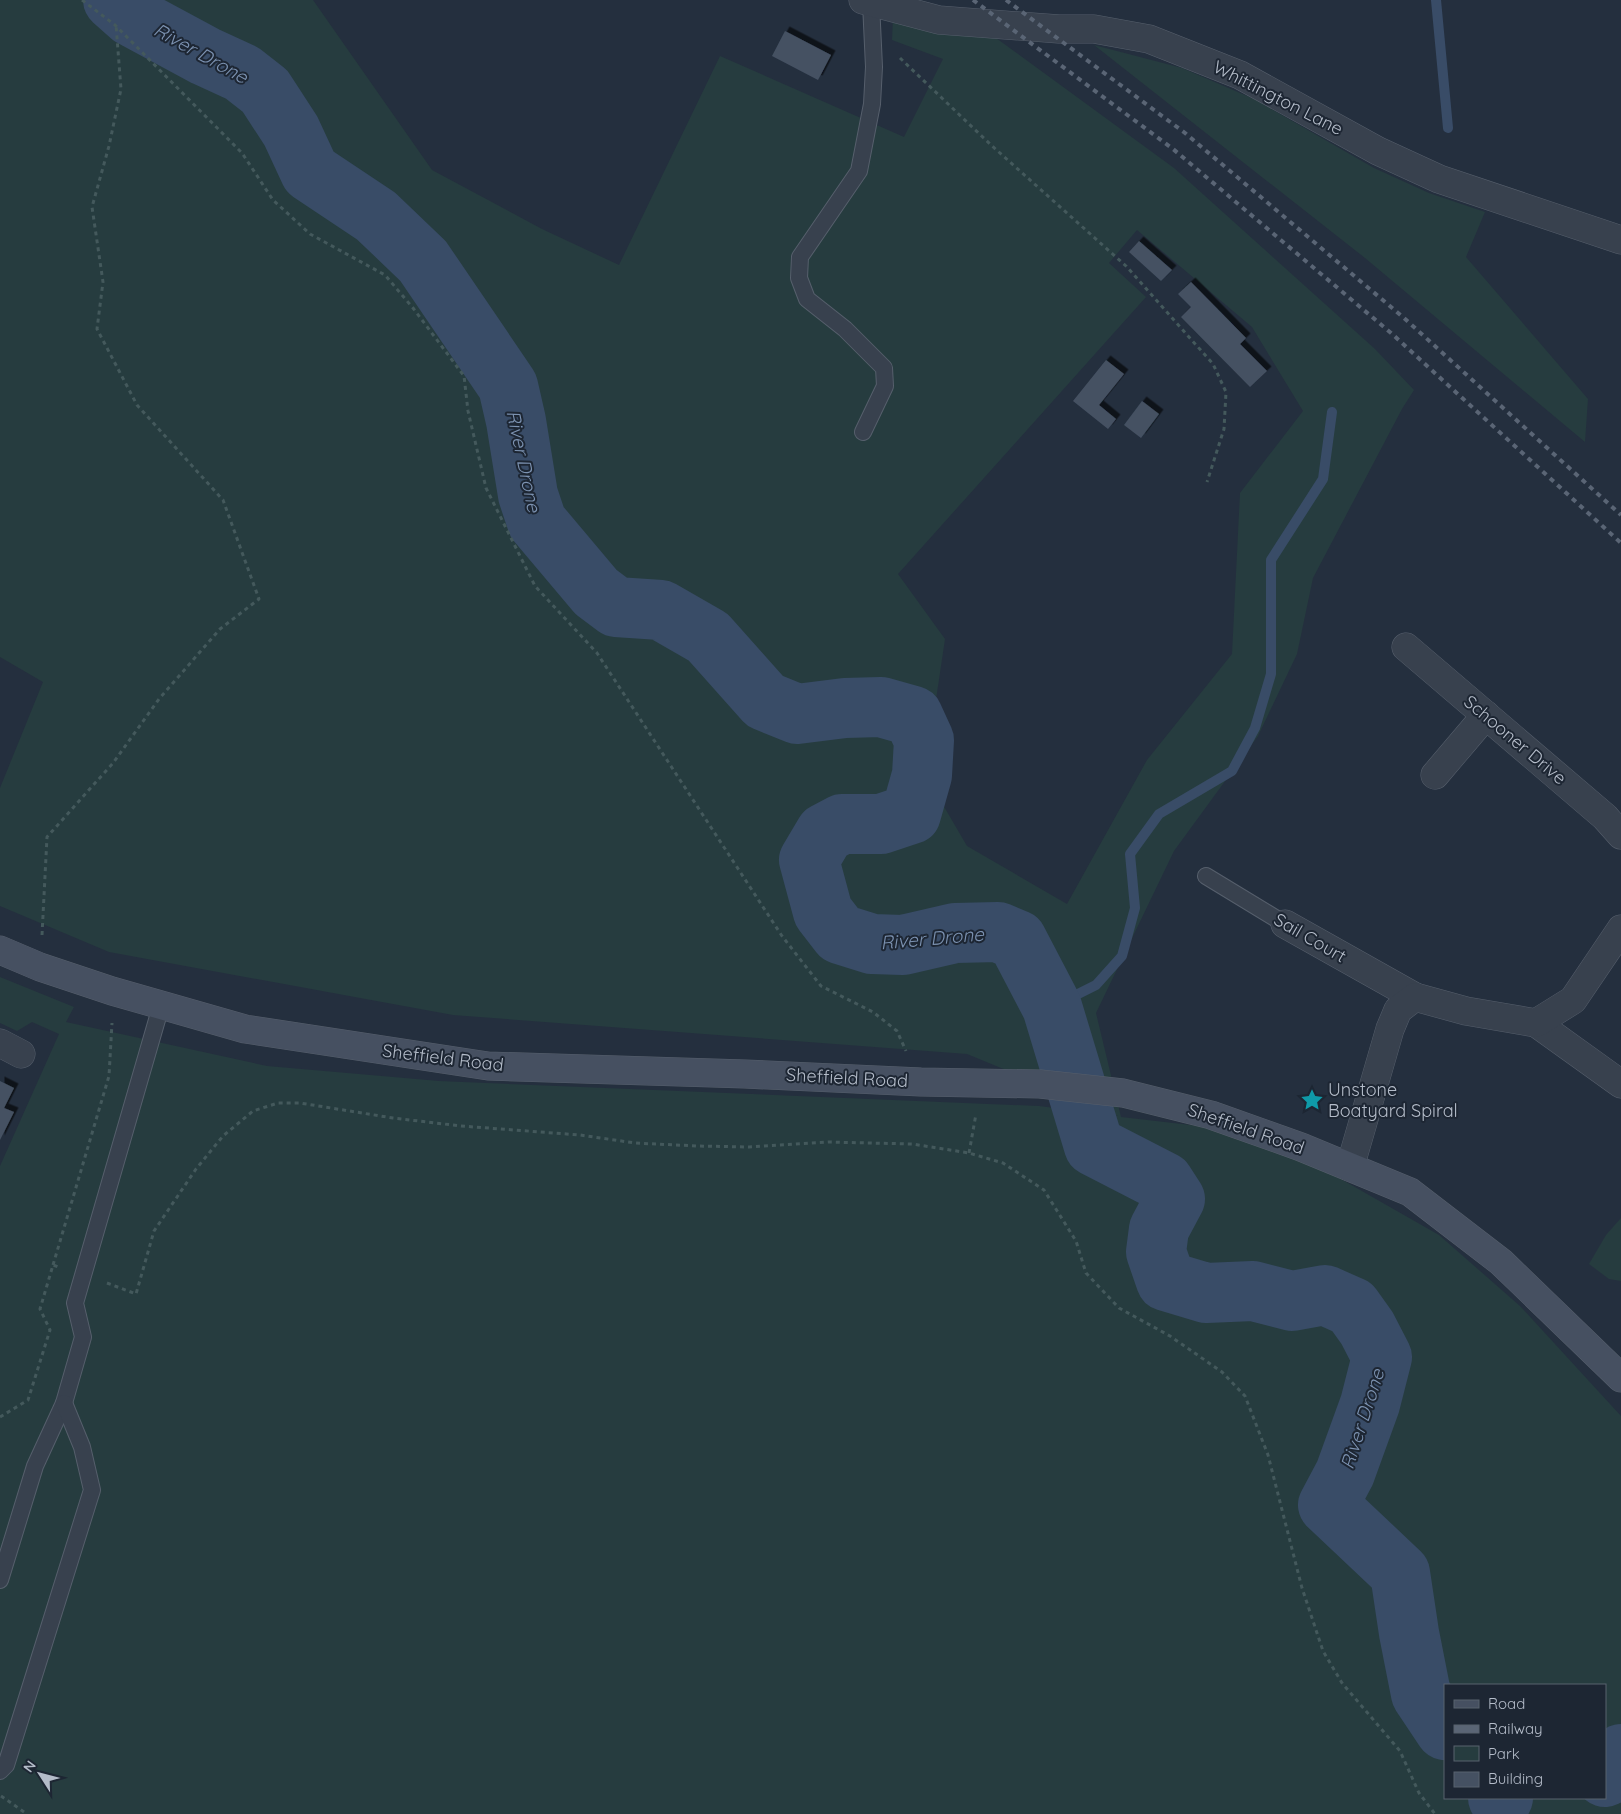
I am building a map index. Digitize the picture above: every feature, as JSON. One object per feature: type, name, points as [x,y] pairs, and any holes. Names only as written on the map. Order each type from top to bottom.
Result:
[{"type":"main road","name":"Sheffield Road","points":[[0,950],[40,967],[112,991],[244,1030],[488,1066],[921,1082],[1040,1084],[1123,1093],[1212,1115],[1301,1147],[1410,1192],[1501,1262],[1621,1378]]},
{"type":"street","name":"Whittington Lane","points":[[869,8],[939,20],[1059,29],[1094,29],[1149,38],[1240,74],[1378,151],[1439,179],[1621,240]]},
{"type":"street","name":"Schooner Drive","points":[[1406,647],[1606,817],[1621,835]]},
{"type":"street","points":[[1435,775],[1486,716]]},
{"type":"street","name":"Sail Court","points":[[1285,924],[1415,998]]},
{"type":"street","points":[[1536,1023],[1573,1000],[1621,929]]},
{"type":"street","points":[[1350,1167],[1390,1029],[1398,1010],[1415,998],[1466,1011],[1536,1023],[1621,1084]]},
{"type":"lane","points":[[863,432],[885,386],[884,368],[845,329],[807,299],[799,278],[800,257],[859,170],[872,104],[874,67],[869,8]]},
{"type":"lane","name":"Sail Court","points":[[1206,876],[1285,924]]},
{"type":"lane","points":[[0,1580],[35,1466],[64,1403],[82,1337],[75,1303],[162,1006]]},
{"type":"lane","points":[[0,1771],[6,1765],[92,1490],[82,1447],[64,1403]]},
{"type":"path","points":[[82,0],[116,24],[242,153],[273,200],[310,234],[385,275],[419,316],[464,376],[468,411],[486,488],[535,586],[597,653],[782,936],[822,986],[873,1012],[897,1031],[921,1082]]},
{"type":"path","points":[[869,8],[887,45],[910,69],[991,145],[1126,266],[1213,364],[1226,392],[1224,429],[1207,482]]},
{"type":"path","points":[[40,967],[47,837],[113,763],[159,699],[220,629],[259,599],[223,500],[137,405],[97,329],[103,282],[92,207],[109,146],[121,89],[116,24]]},
{"type":"path","points":[[0,1417],[28,1400],[50,1330],[40,1309],[109,1076],[112,991]]},
{"type":"path","points":[[969,1153],[981,1083]]},
{"type":"path","points":[[53,1265],[84,1274],[136,1294],[154,1231],[196,1169],[223,1136],[252,1111],[278,1103],[300,1103],[393,1118],[461,1126],[580,1135],[636,1143],[741,1147],[828,1142],[912,1144],[969,1153],[1003,1162],[1044,1190],[1076,1241],[1086,1273],[1119,1308],[1170,1336],[1222,1372],[1245,1396],[1268,1455],[1302,1588],[1323,1651],[1342,1683],[1400,1751],[1418,1793],[1435,1814]]},
{"type":"path","points":[[0,1796],[27,1814]]},
{"type":"green space","points":[[0,0],[313,0],[432,170],[542,229],[619,265],[720,56],[904,137],[943,59],[892,40],[893,18],[996,38],[1174,168],[1375,349],[1414,390],[1402,409],[1313,578],[1297,654],[1258,736],[1174,851],[1096,1013],[1121,1117],[1208,1127],[1318,1166],[1439,1235],[1520,1306],[1621,1416],[1621,1814],[0,1814],[0,1166],[59,1034],[32,1022],[17,1031],[0,1023],[0,977],[74,1007],[66,1022],[267,1066],[439,1081],[1039,1106],[1118,1116],[967,1054],[453,1015],[109,952],[0,906],[0,788],[43,682],[0,657]],"holes":[[[1137,230],[1252,327],[1303,411],[1240,493],[1232,654],[1147,760],[1067,904],[967,846],[925,774],[945,639],[898,574],[1146,297],[1109,263]]]},
{"type":"green space","points":[[1094,45],[1182,68],[1254,99],[1374,168],[1429,193],[1485,212],[1466,257],[1588,399],[1585,442],[1365,258]]},
{"type":"green space","points":[[1621,1218],[1621,1281],[1609,1279],[1589,1264],[1606,1235]]},
{"type":"building","points":[[785,31],[831,55],[818,80],[772,56]]},
{"type":"building","points":[[1139,241],[1172,270],[1161,281],[1129,252]]},
{"type":"building","points":[[1191,282],[1246,338],[1240,344],[1267,371],[1250,387],[1181,317],[1191,307],[1178,294]]},
{"type":"building","points":[[1106,360],[1124,374],[1099,405],[1116,419],[1108,429],[1073,401]]},
{"type":"building","points":[[1142,401],[1159,414],[1141,438],[1124,425]]},
{"type":"building","points":[[0,1081],[14,1088],[4,1108],[14,1112],[0,1140]]},
{"type":"waterway","name":"River Drone","points":[[113,0],[131,16],[205,56],[242,73],[265,91],[291,131],[310,172],[376,216],[423,261],[508,386],[516,421],[528,495],[537,522],[596,592],[616,607],[661,610],[708,637],[765,701],[797,714],[845,708],[881,707],[913,716],[924,740],[922,775],[911,814],[881,824],[842,824],[825,833],[809,860],[823,912],[840,934],[872,944],[903,945],[955,933],[998,932],[1017,940],[1052,1007],[1094,1146],[1164,1182],[1175,1199],[1159,1229],[1156,1252],[1166,1281],[1206,1293],[1253,1291],[1292,1301],[1325,1295],[1352,1307],[1367,1328],[1382,1357],[1370,1404],[1345,1473],[1328,1505],[1400,1573],[1421,1694],[1444,1728]]},
{"type":"waterway","points":[[1436,0],[1448,128]]},
{"type":"waterway","points":[[1052,1007],[1096,985],[1122,956],[1135,908],[1130,854],[1159,814],[1232,771],[1255,728],[1271,674],[1271,560],[1323,479],[1332,412]]},
{"type":"waterway","name":"River Drone","points":[[1606,1776],[1621,1754]]},
{"type":"railway","points":[[973,0],[1173,149],[1391,333],[1621,543]]},
{"type":"railway","points":[[1006,0],[1185,133],[1404,318],[1621,515]]},
{"type":"place","name":"Unstone Boatyard Spiral","points":[[1312,1100]]}]
